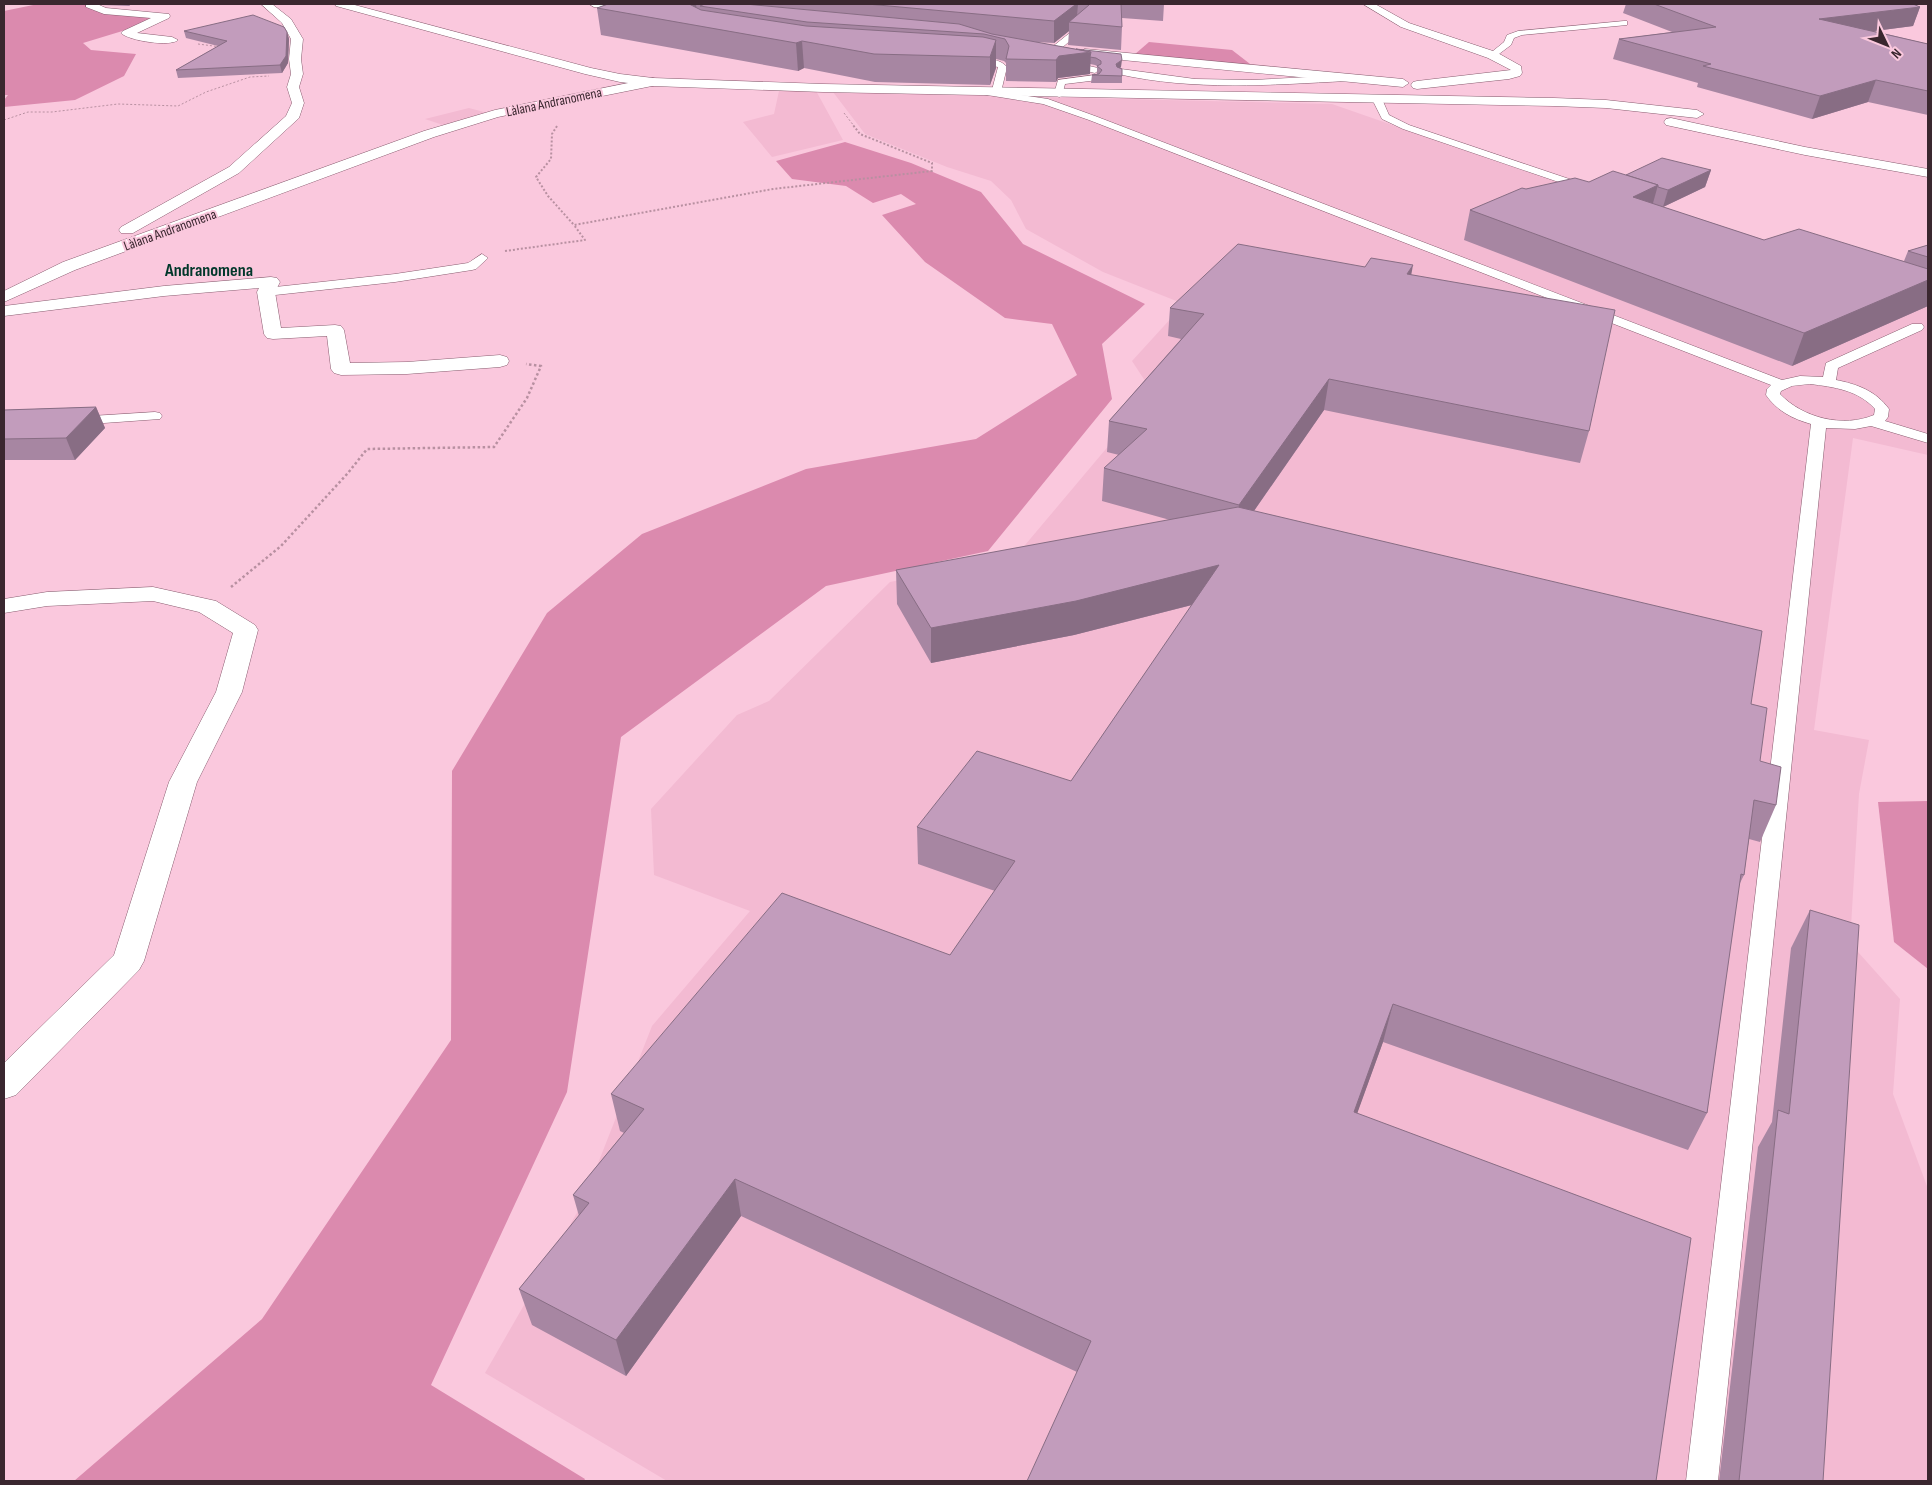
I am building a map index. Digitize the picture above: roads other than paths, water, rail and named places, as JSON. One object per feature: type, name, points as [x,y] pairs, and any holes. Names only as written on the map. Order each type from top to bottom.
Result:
[{"type":"street","points":[[92,4],[90,5],[104,11],[165,16],[127,33],[172,40]]},
{"type":"street","name":"Làlana Andranomena","points":[[69,266],[122,233],[234,170],[292,118],[298,103],[293,87],[297,74],[295,59],[297,39],[287,21],[266,4]]},
{"type":"street","points":[[340,4],[589,71],[620,78],[653,82],[1059,94],[1554,102]]},
{"type":"street","points":[[594,4],[634,6],[657,10]]},
{"type":"street","points":[[1368,4],[1405,25],[1492,55],[1512,64],[1517,69],[1516,73],[1416,85]]},
{"type":"street","points":[[1049,53],[1416,85],[1696,120]]},
{"type":"street","name":"Làlana Andranomena","points":[[69,266],[429,134],[496,114],[653,82]]},
{"type":"street","points":[[1416,85],[1583,96],[1641,103],[1815,153],[1928,172]]},
{"type":"street","points":[[1377,99],[1534,107],[1614,115],[1696,120]]},
{"type":"street","points":[[4,297],[69,266]]},
{"type":"street","points":[[4,311],[164,291],[271,282],[266,292],[273,334],[335,330],[341,369],[407,368],[500,361]]},
{"type":"street","points":[[4,606],[47,599],[153,594],[207,606],[246,630],[229,692],[183,782],[128,961],[4,1085]]},
{"type":"lane","points":[[1059,94],[1062,82],[1095,74],[1049,53],[1082,28],[1074,20]]},
{"type":"lane","points":[[1492,55],[1508,42],[1510,37],[1521,33],[1594,24],[1624,23]]},
{"type":"lane","points":[[965,59],[983,60],[1000,64],[1003,67],[996,92]]},
{"type":"lane","points":[[1070,64],[1076,79]]},
{"type":"lane","points":[[1121,75],[1195,82],[1292,98]]},
{"type":"lane","points":[[1195,82],[1253,83],[1347,78]]},
{"type":"lane","points":[[978,92],[1045,102],[1092,118],[1781,384]]},
{"type":"lane","points":[[1074,94],[1077,102],[1092,118]]},
{"type":"lane","points":[[1377,99],[1385,117],[1406,127],[1601,193]]},
{"type":"lane","points":[[266,292],[395,278],[477,262]]},
{"type":"lane","points":[[1829,382],[1831,366],[1918,327]]},
{"type":"lane","points":[[1793,380],[1829,382],[1848,386],[1877,401],[1882,409],[1881,417],[1873,422],[1858,425],[1819,422],[1795,413],[1778,403],[1773,396],[1774,389],[1781,384],[1793,380]]},
{"type":"lane","points":[[60,422],[155,416]]},
{"type":"lane","points":[[1702,1481],[1819,422]]},
{"type":"lane","points":[[1873,422],[1928,439]]},
{"type":"district","name":"Andranomena","points":[[209,270]]}]
